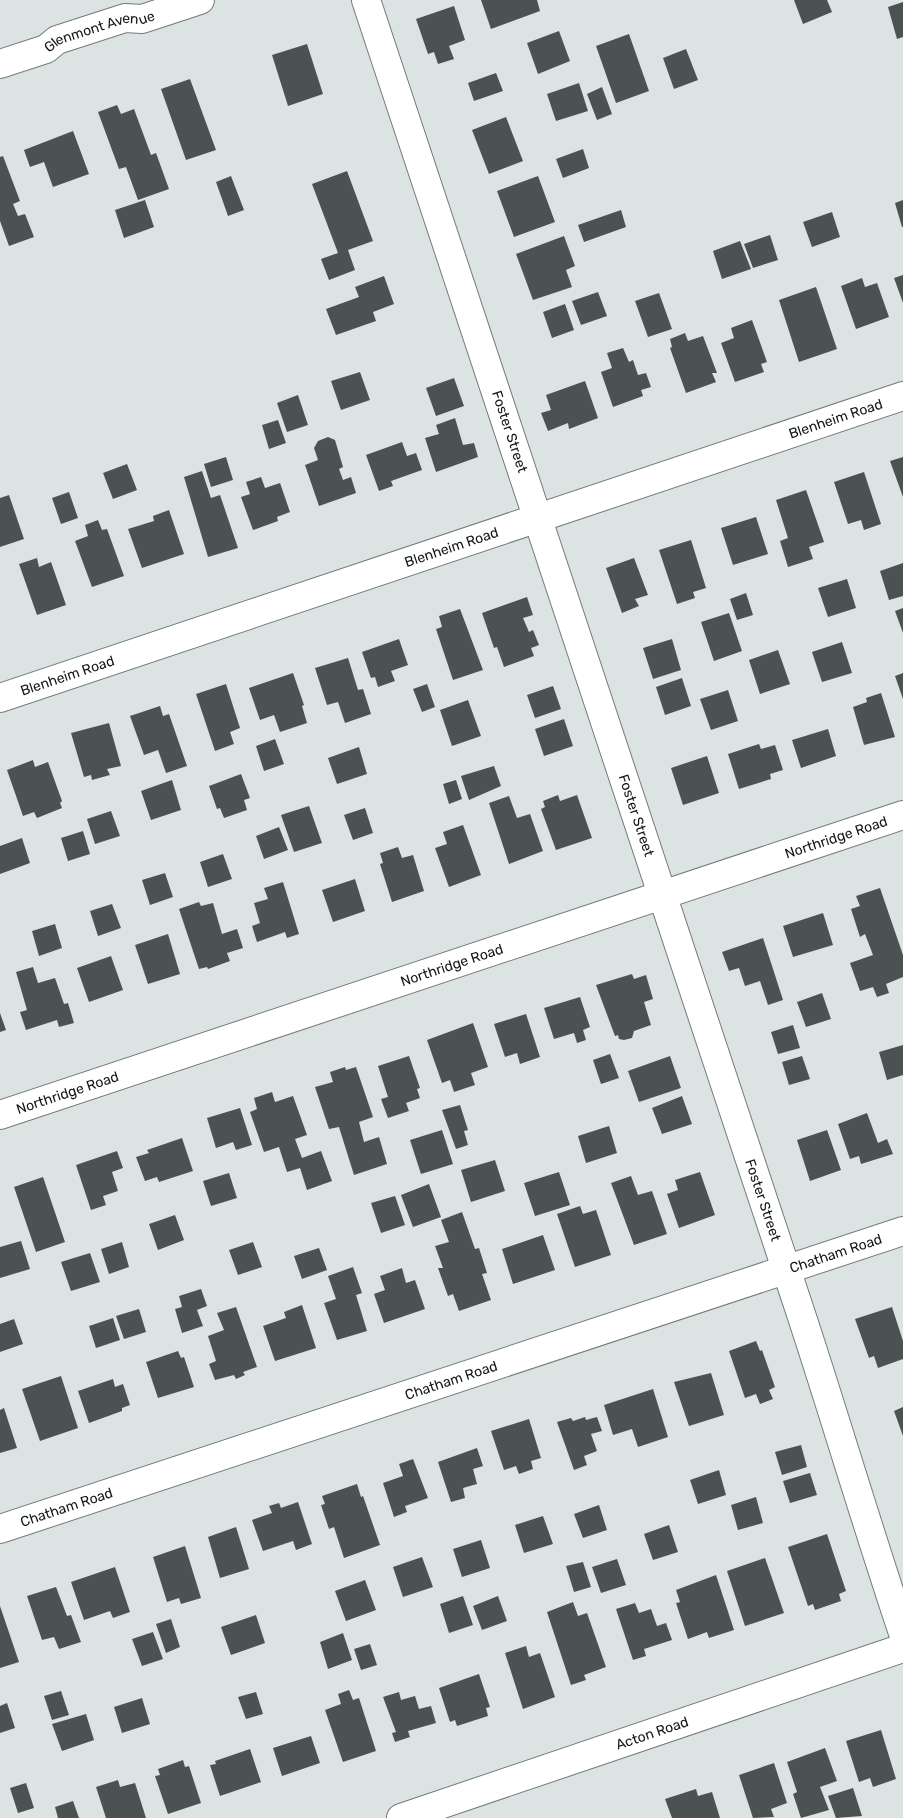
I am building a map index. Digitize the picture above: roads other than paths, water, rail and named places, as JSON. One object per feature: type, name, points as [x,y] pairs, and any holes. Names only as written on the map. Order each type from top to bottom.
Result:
[{"type":"street","name":"Glenmont Avenue","points":[[0,64],[46,49],[57,40],[125,18],[142,18],[200,0]]},
{"type":"street","name":"Foster Street","points":[[366,0],[663,894],[903,1633]]},
{"type":"street","name":"Blenheim Road","points":[[0,698],[903,396]]},
{"type":"street","name":"Northridge Road","points":[[0,1115],[903,815]]},
{"type":"street","name":"Chatham Road","points":[[0,1529],[903,1231]]},
{"type":"street","name":"Acton Road","points":[[401,1818],[903,1648]]}]
